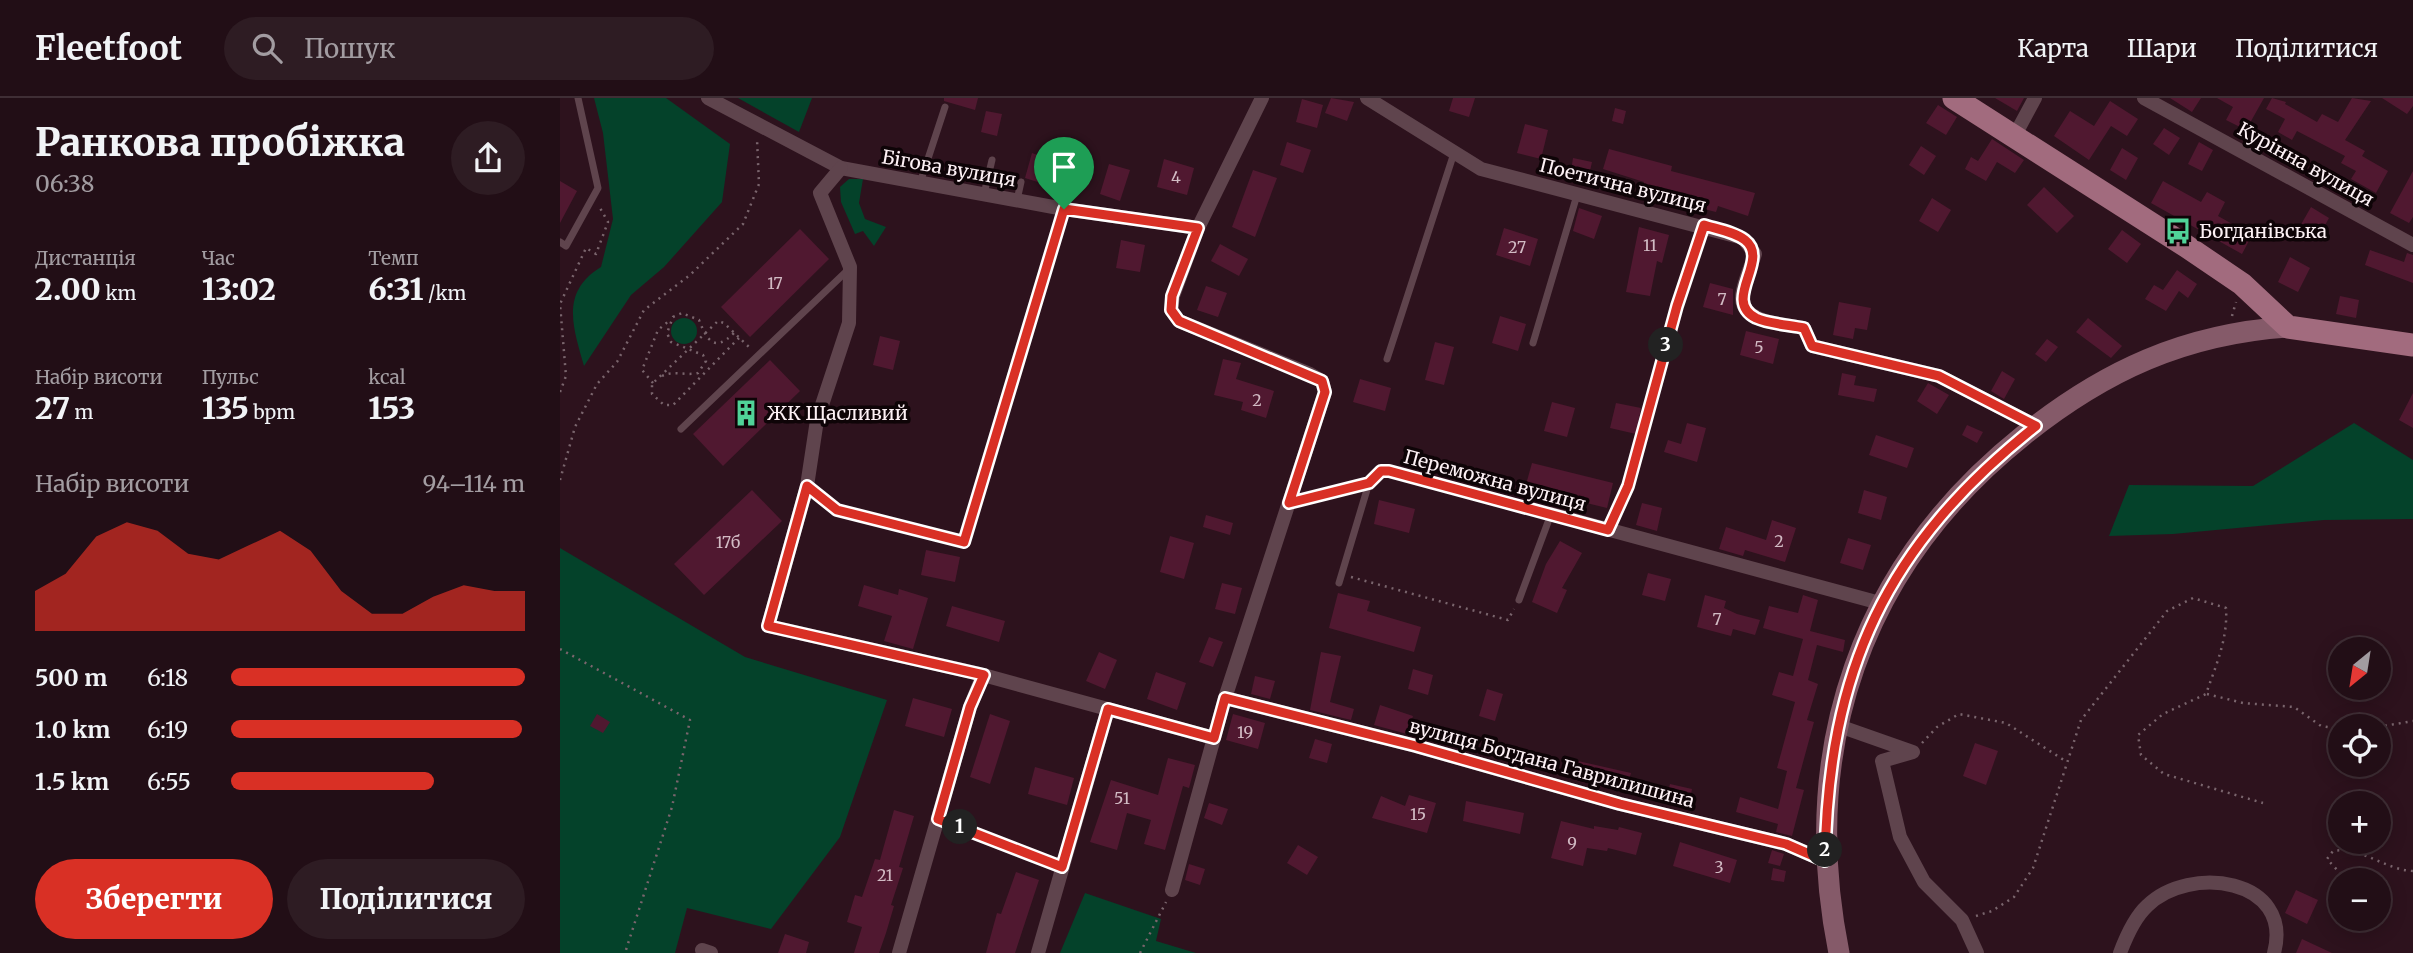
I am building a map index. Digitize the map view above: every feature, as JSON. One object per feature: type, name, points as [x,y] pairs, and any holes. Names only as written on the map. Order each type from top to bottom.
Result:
[{"type":"main road","points":[[1954,98],[2197,253],[2242,284],[2288,327]]},
{"type":"main road","points":[[1839,953],[1825,861],[1829,783],[1839,726],[1856,663],[1880,603],[1909,556],[1943,512],[2010,446],[2075,396],[2167,350],[2222,336],[2288,327],[2413,345]]},
{"type":"street","name":"Бігова вулиця","points":[[708,98],[841,168],[1064,209],[1198,228]]},
{"type":"street","points":[[1172,890],[1225,698],[1325,392],[1322,381],[1179,321],[1171,310],[1172,296],[1198,228],[1262,98]]},
{"type":"street","name":"Поетична вулиця","points":[[1367,98],[1391,110],[1481,169],[1704,225],[1743,238],[1752,246],[1755,254],[1742,298],[1747,311],[1757,318],[1804,328],[1812,346],[1939,376],[2036,426]]},
{"type":"street","points":[[2014,137],[2035,98]]},
{"type":"street","name":"Курінна вулиця","points":[[2144,98],[2413,245]]},
{"type":"street","points":[[841,168],[820,193],[850,267],[849,323],[817,420],[807,486],[768,626],[984,675],[1214,738]]},
{"type":"street","name":"Переможна вулиця","points":[[1551,514],[1880,603]]},
{"type":"street","points":[[899,953],[970,707],[984,675]]},
{"type":"street","name":"вулиця Богдана Гаврилишина","points":[[1225,698],[1416,746],[1620,804],[1786,844],[1825,861]]},
{"type":"street","points":[[1038,953],[1108,709]]},
{"type":"street","points":[[1839,726],[1913,752]]},
{"type":"street","points":[[1913,752],[1882,761],[1900,837],[1924,882],[1962,920],[1977,953]]},
{"type":"street","points":[[2120,953],[2126,935],[2147,906],[2182,884],[2216,881],[2265,901],[2274,916],[2274,953]]},
{"type":"lane","points":[[563,244],[598,188],[578,98]]},
{"type":"lane","points":[[920,183],[945,107]]},
{"type":"lane","points":[[1387,359],[1454,153]]},
{"type":"lane","points":[[984,194],[992,160]]},
{"type":"lane","points":[[1017,200],[1021,182]]},
{"type":"lane","points":[[1064,209],[1068,189]]},
{"type":"lane","points":[[1533,343],[1577,194]]},
{"type":"lane","points":[[1608,530],[1628,486],[1677,306],[1704,225]]},
{"type":"lane","points":[[681,429],[850,267]]},
{"type":"lane","name":"Переможна вулиця","points":[[1369,483],[1381,471],[1389,471],[1551,514]]},
{"type":"lane","points":[[1340,579],[1369,483]]},
{"type":"lane","points":[[1519,600],[1551,514]]},
{"type":"path","points":[[560,480],[575,427],[597,384],[617,362],[644,310],[690,275],[743,224],[759,184],[761,128]]},
{"type":"path","points":[[560,392],[566,376],[560,304],[586,248],[596,254],[603,240],[608,222],[598,205],[598,188]]},
{"type":"path","points":[[807,486],[837,510],[964,542],[1064,209]]},
{"type":"path","points":[[653,383],[642,370],[658,330],[673,317],[682,313],[699,320],[707,339],[714,344],[725,342],[734,333]]},
{"type":"path","points":[[657,379],[666,374],[698,373],[704,367],[703,355],[671,342],[667,332],[673,317]]},
{"type":"path","points":[[739,338],[670,407],[652,394],[650,387],[653,383],[704,333],[721,321],[734,333],[739,338],[750,349],[756,347]]},
{"type":"path","points":[[1289,503],[1369,483]]},
{"type":"path","points":[[1340,579],[1508,620],[1519,600]]},
{"type":"path","points":[[1962,920],[1992,911],[2014,897],[2034,868],[2081,720],[2167,611],[2193,598],[2226,608],[2227,632],[2206,694]]},
{"type":"path","points":[[560,649],[690,720],[672,807],[625,953]]},
{"type":"path","points":[[2263,803],[2164,774],[2141,755],[2138,735],[2163,714],[2206,694],[2244,703],[2294,707],[2321,726],[2328,727]]},
{"type":"path","points":[[1913,752],[1937,727],[1959,714],[2006,723],[2067,762]]},
{"type":"path","points":[[2391,725],[2413,722]]},
{"type":"path","points":[[938,819],[1062,867]]},
{"type":"path","points":[[2335,868],[2327,859],[2333,851],[2346,849],[2391,868]]},
{"type":"path","points":[[2391,868],[2413,872]]},
{"type":"path","points":[[1140,953],[1172,890]]},
{"type":"green space","points":[[594,98],[666,98],[730,144],[722,202],[664,267],[631,295],[584,366],[574,324],[575,299],[588,277],[601,267],[613,219],[603,133]]},
{"type":"green space","points":[[738,98],[812,98],[799,132]]},
{"type":"green space","points":[[849,179],[863,179],[859,203],[865,219],[886,227],[874,246],[863,231],[855,234],[841,202],[840,187]]},
{"type":"green space","points":[[684,318],[693,322],[697,331],[693,340],[684,344],[675,340],[671,331],[675,322]]},
{"type":"green space","points":[[2354,423],[2413,460],[2413,519],[2324,520],[2173,534],[2109,536],[2129,485],[2253,486]]},
{"type":"green space","points":[[560,548],[745,657],[887,700],[840,837],[771,929],[687,908],[675,953],[560,953]]},
{"type":"green space","points":[[1085,893],[1161,919],[1156,941],[1196,953],[1060,953]]},
{"type":"building","points":[[944,98],[978,98],[975,110],[944,101]]},
{"type":"building","points":[[1331,98],[1354,102],[1347,121],[1325,113]]},
{"type":"building","points":[[1453,98],[1475,98],[1469,117],[1449,111]]},
{"type":"building","points":[[1995,98],[2024,98],[2017,111]]},
{"type":"building","points":[[2170,98],[2201,98],[2192,112]]},
{"type":"building","points":[[2217,98],[2264,98],[2246,130],[2226,120],[2233,107]]},
{"type":"building","points":[[2272,98],[2286,102],[2285,104],[2317,122],[2322,114],[2338,122],[2352,98],[2371,101],[2345,140],[2365,151],[2362,156],[2388,171],[2376,193],[2351,179],[2356,171],[2341,163],[2345,156],[2297,131],[2292,140],[2278,132],[2285,119],[2266,109]]},
{"type":"building","points":[[2382,98],[2413,98],[2413,106],[2407,114]]},
{"type":"building","points":[[1302,99],[1323,105],[1317,128],[1296,122]]},
{"type":"building","points":[[2110,101],[2138,119],[2127,136],[2111,126],[2089,160],[2054,136],[2070,111],[2094,126]]},
{"type":"building","points":[[1938,105],[1957,117],[1946,135],[1926,123]]},
{"type":"building","points":[[1615,108],[1626,111],[1623,124],[1612,121]]},
{"type":"building","points":[[986,111],[1002,114],[997,136],[981,132]]},
{"type":"building","points":[[1525,124],[1548,130],[1541,159],[1517,153]]},
{"type":"building","points":[[2164,128],[2180,138],[2169,155],[2153,144]]},
{"type":"building","points":[[1992,139],[2024,160],[2015,173],[1997,162],[1986,181],[1965,169],[1971,157],[1978,161]]},
{"type":"building","points":[[1287,142],[1311,150],[1303,173],[1280,165]]},
{"type":"building","points":[[2199,142],[2213,150],[2202,171],[2188,164]]},
{"type":"building","points":[[1921,146],[1936,156],[1924,175],[1909,165]]},
{"type":"building","points":[[2122,148],[2138,158],[2126,180],[2110,170]]},
{"type":"building","points":[[1609,149],[1672,166],[1671,171],[1755,193],[1748,216],[1718,206],[1716,212],[1684,204],[1686,194],[1644,185],[1644,182],[1603,169]]},
{"type":"building","points":[[1032,153],[1066,165],[1067,159],[1089,162],[1084,189],[1069,183],[1044,184],[1025,178]]},
{"type":"building","points":[[1573,158],[1592,162],[1589,175],[1571,171]]},
{"type":"building","points":[[1164,159],[1194,168],[1187,195],[1157,187]]},
{"type":"building","points":[[1109,164],[1130,170],[1120,201],[1100,194]]},
{"type":"building","points":[[1253,170],[1277,178],[1255,237],[1232,227]]},
{"type":"building","points":[[2413,171],[2413,217],[2409,223],[2390,213]]},
{"type":"building","points":[[560,181],[577,191],[560,223]]},
{"type":"building","points":[[2163,181],[2201,202],[2207,192],[2225,202],[2218,216],[2252,235],[2242,254],[2151,203]]},
{"type":"building","points":[[2044,187],[2074,216],[2057,233],[2027,205]]},
{"type":"building","points":[[1932,198],[1951,210],[1938,232],[1919,221]]},
{"type":"building","points":[[2311,207],[2329,218],[2318,238],[2299,228]]},
{"type":"building","points":[[1579,208],[1602,216],[1594,239],[1573,231]]},
{"type":"building","points":[[1639,227],[1669,235],[1662,263],[1657,261],[1650,296],[1626,292]]},
{"type":"building","points":[[1504,228],[1538,239],[1530,266],[1496,255]]},
{"type":"building","points":[[800,229],[829,259],[750,337],[721,307]]},
{"type":"building","points":[[2122,230],[2141,244],[2127,263],[2108,249]]},
{"type":"building","points":[[1121,240],[1145,245],[1140,272],[1116,268]]},
{"type":"building","points":[[1220,244],[1248,259],[1239,276],[1211,261]]},
{"type":"building","points":[[2370,250],[2404,262],[2407,253],[2413,255],[2413,283],[2365,265]]},
{"type":"building","points":[[2290,257],[2310,268],[2298,292],[2278,282]]},
{"type":"building","points":[[2177,270],[2197,284],[2188,298],[2179,291],[2166,311],[2145,299],[2154,285],[2163,290]]},
{"type":"building","points":[[1710,283],[1733,289],[1733,315],[1703,307]]},
{"type":"building","points":[[1206,286],[1227,293],[1218,317],[1197,310]]},
{"type":"building","points":[[2340,296],[2359,300],[2356,318],[2336,314]]},
{"type":"building","points":[[1839,302],[1871,308],[1867,330],[1855,328],[1853,339],[1833,335]]},
{"type":"building","points":[[1500,316],[1526,324],[1518,351],[1492,343]]},
{"type":"building","points":[[2088,318],[2122,346],[2111,358],[2076,332]]},
{"type":"building","points":[[1746,331],[1779,339],[1773,364],[1740,355]]},
{"type":"building","points":[[880,336],[900,341],[893,370],[873,365]]},
{"type":"building","points":[[2047,339],[2058,347],[2046,362],[2035,354]]},
{"type":"building","points":[[1435,342],[1454,347],[1444,385],[1425,380]]},
{"type":"building","points":[[1223,359],[1241,363],[1236,379],[1274,391],[1266,418],[1241,410],[1243,402],[1214,395]]},
{"type":"building","name":"ЖК Щасливий","points":[[770,360],[800,391],[723,466],[693,434]]},
{"type":"building","points":[[2002,371],[2015,379],[2004,399],[1991,391]]},
{"type":"building","points":[[1842,373],[1856,376],[1854,385],[1877,389],[1874,402],[1838,395]]},
{"type":"building","points":[[1360,379],[1391,388],[1385,411],[1353,402]]},
{"type":"building","points":[[1928,383],[1949,395],[1937,414],[1917,401]]},
{"type":"building","points":[[2413,393],[2413,428],[2399,420]]},
{"type":"building","points":[[1552,402],[1575,408],[1567,437],[1544,431]]},
{"type":"building","points":[[1616,403],[1641,408],[1636,434],[1610,428]]},
{"type":"building","points":[[1687,423],[1706,428],[1697,462],[1664,452],[1668,440],[1681,444]]},
{"type":"building","points":[[1967,425],[1983,432],[1977,443],[1962,435]]},
{"type":"building","points":[[1876,435],[1914,448],[1907,468],[1869,455]]},
{"type":"building","points":[[1532,463],[1613,483],[1607,508],[1525,488]]},
{"type":"building","points":[[752,490],[782,521],[704,595],[674,564]]},
{"type":"building","points":[[1864,490],[1887,497],[1881,520],[1858,513]]},
{"type":"building","points":[[1379,500],[1415,509],[1409,533],[1374,524]]},
{"type":"building","points":[[1642,503],[1662,508],[1657,531],[1636,525]]},
{"type":"building","points":[[1206,515],[1233,523],[1230,535],[1203,527]]},
{"type":"building","points":[[1772,520],[1796,528],[1785,562],[1745,550],[1743,556],[1719,549],[1726,527],[1766,540]]},
{"type":"building","points":[[1170,536],[1194,543],[1184,579],[1160,572]]},
{"type":"building","points":[[1848,538],[1871,545],[1863,570],[1840,563]]},
{"type":"building","points":[[1560,541],[1582,553],[1562,588],[1567,590],[1557,613],[1532,602],[1546,564]]},
{"type":"building","points":[[926,550],[960,557],[955,582],[921,575]]},
{"type":"building","points":[[1648,573],[1671,579],[1665,601],[1642,595]]},
{"type":"building","points":[[1222,583],[1242,588],[1235,614],[1215,609]]},
{"type":"building","points":[[864,585],[898,595],[899,589],[928,598],[913,649],[884,641],[892,616],[858,606]]},
{"type":"building","points":[[1338,593],[1370,601],[1367,611],[1421,627],[1414,652],[1329,628]]},
{"type":"building","points":[[1705,595],[1726,601],[1724,608],[1737,614],[1760,620],[1755,635],[1733,629],[1731,636],[1697,627]]},
{"type":"building","points":[[1803,595],[1818,600],[1810,631],[1845,640],[1843,652],[1817,645],[1808,680],[1818,684],[1807,720],[1814,722],[1796,788],[1804,790],[1792,836],[1776,832],[1778,824],[1736,812],[1740,797],[1778,809],[1787,771],[1777,768],[1795,702],[1772,695],[1779,672],[1793,676],[1803,639],[1763,628],[1769,606],[1798,613]]},
{"type":"building","points":[[952,606],[1005,621],[999,642],[946,626]]},
{"type":"building","points":[[1209,637],[1223,642],[1213,667],[1199,662]]},
{"type":"building","points":[[1099,652],[1117,660],[1105,689],[1086,681]]},
{"type":"building","points":[[1321,652],[1341,656],[1330,702],[1354,709],[1351,720],[1310,710]]},
{"type":"building","points":[[1413,669],[1433,675],[1428,695],[1408,689]]},
{"type":"building","points":[[1156,672],[1186,683],[1177,710],[1147,699]]},
{"type":"building","points":[[1255,676],[1275,681],[1270,699],[1251,694]]},
{"type":"building","points":[[1487,689],[1503,694],[1495,721],[1479,716]]},
{"type":"building","points":[[913,698],[952,709],[944,737],[905,726]]},
{"type":"building","points":[[1380,705],[1413,716],[1407,734],[1374,725]]},
{"type":"building","points":[[597,714],[610,722],[603,733],[590,726]]},
{"type":"building","points":[[990,714],[1010,721],[990,784],[970,777]]},
{"type":"building","points":[[1233,714],[1265,723],[1258,749],[1226,740]]},
{"type":"building","points":[[1315,739],[1332,744],[1327,763],[1309,758]]},
{"type":"building","points":[[1975,743],[1998,751],[1986,785],[1963,776]]},
{"type":"building","points":[[1168,758],[1195,765],[1189,788],[1183,786],[1165,850],[1144,844],[1151,820],[1127,813],[1117,850],[1090,842],[1111,780],[1158,795]]},
{"type":"building","points":[[1578,761],[1631,773],[1628,783],[1667,796],[1670,784],[1692,789],[1688,809],[1573,780]]},
{"type":"building","points":[[1035,767],[1074,778],[1067,805],[1028,794]]},
{"type":"building","points":[[1409,795],[1436,803],[1427,833],[1372,818],[1381,796],[1405,806]]},
{"type":"building","points":[[1466,801],[1524,813],[1520,834],[1463,821]]},
{"type":"building","points":[[1209,803],[1228,809],[1222,825],[1204,818]]},
{"type":"building","points":[[894,810],[914,816],[899,867],[903,868],[891,905],[894,906],[879,953],[854,953],[862,927],[847,922],[855,895],[862,897],[875,859],[880,860]]},
{"type":"building","points":[[1561,821],[1594,829],[1594,826],[1618,830],[1619,827],[1642,833],[1636,855],[1608,848],[1607,851],[1587,848],[1583,866],[1551,858]]},
{"type":"building","points":[[1680,842],[1737,860],[1730,883],[1673,866]]},
{"type":"building","points":[[1298,845],[1318,857],[1307,875],[1287,863]]},
{"type":"building","points":[[1772,850],[1784,854],[1780,866],[1768,863]]},
{"type":"building","points":[[1189,864],[1205,869],[1200,885],[1185,880]]},
{"type":"building","points":[[1773,868],[1786,871],[1784,882],[1771,880]]},
{"type":"building","points":[[1016,872],[1039,880],[1015,953],[986,953],[997,913],[1001,914]]},
{"type":"building","points":[[2296,890],[2318,900],[2307,924],[2285,913]]},
{"type":"building","points":[[785,934],[809,942],[806,953],[778,953]]},
{"type":"building","points":[[2302,939],[2332,953],[2296,953]]},
{"type":"place","name":"Богданівська","points":[[2178,231]]},
{"type":"place","name":"ЖК Щасливий","points":[[746,413]]},
{"type":"route","points":[[1064,209],[1198,228],[1172,296],[1171,310],[1179,321],[1322,381],[1325,392],[1289,503],[1369,483],[1373,475],[1389,471],[1608,530],[1628,486],[1677,306],[1704,225],[1743,238],[1752,246],[1755,254],[1742,298],[1747,311],[1757,318],[1804,328],[1812,346],[1939,376],[2036,426],[2010,446],[1943,512],[1909,556],[1880,603],[1856,663],[1839,726],[1829,783],[1825,861],[1786,844],[1620,804],[1416,746],[1225,698],[1214,738],[1108,709],[1062,867],[938,819],[970,707],[984,675],[768,626],[807,486],[837,510],[964,542],[1064,209]]}]
